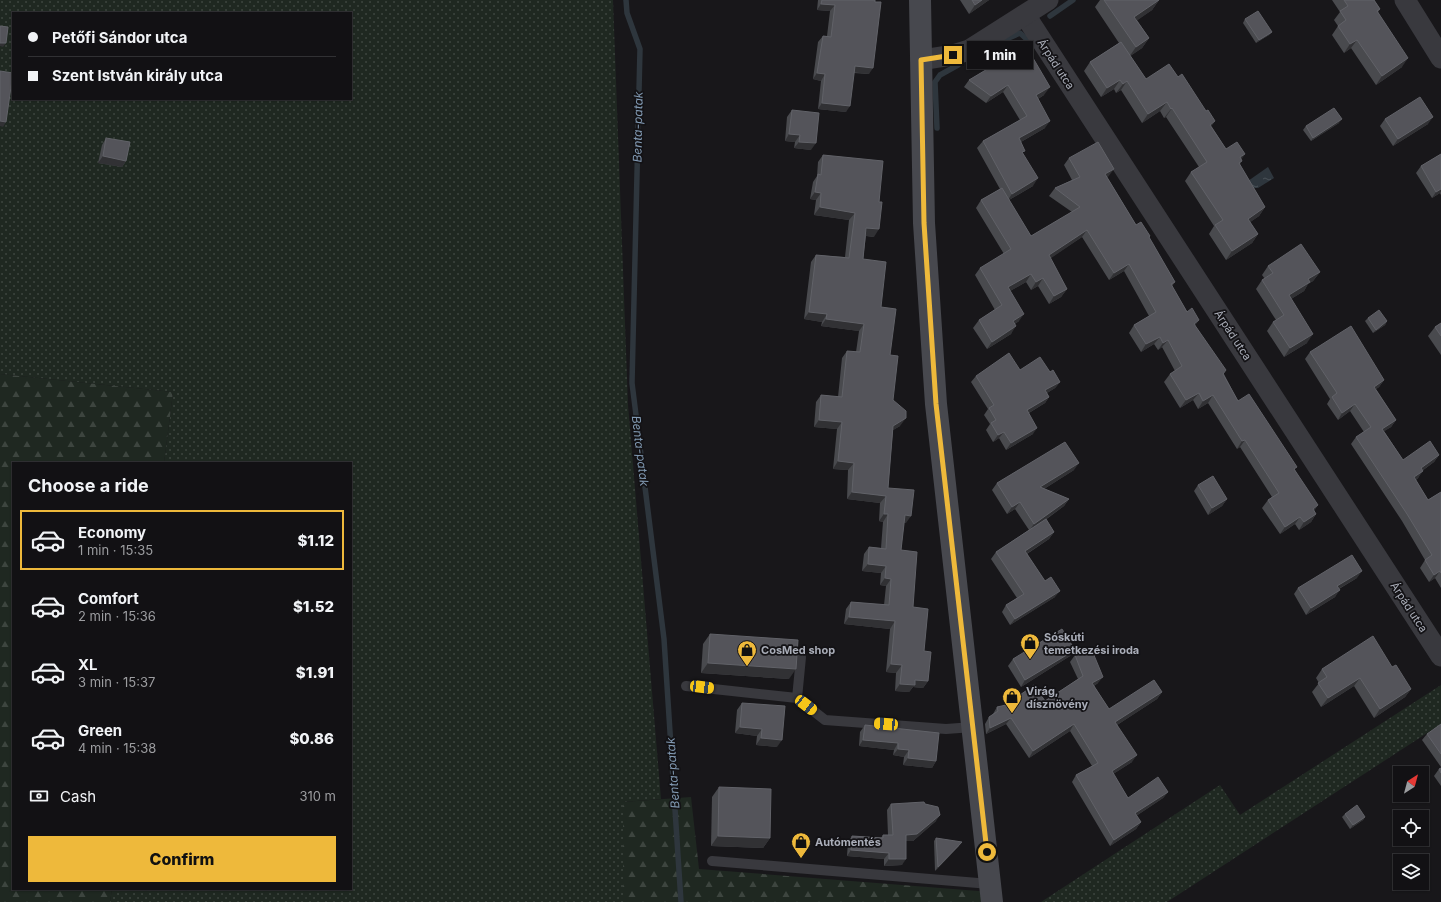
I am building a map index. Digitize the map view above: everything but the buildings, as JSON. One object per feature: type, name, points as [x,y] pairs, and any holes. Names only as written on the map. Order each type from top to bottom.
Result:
[{"type":"main road","points":[[920,0],[924,223],[936,404],[991,893]]},
{"type":"street","points":[[921,60],[963,53],[1048,0]]},
{"type":"street","points":[[1404,0],[1441,58]]},
{"type":"street","name":"Árpád utca","points":[[1025,15],[1441,656]]},
{"type":"lane","points":[[796,698],[801,656]]},
{"type":"lane","points":[[686,686],[796,698],[825,720],[946,729],[973,727]]},
{"type":"lane","points":[[712,861],[991,893]]},
{"type":"green space","points":[[0,0],[613,0],[628,405],[661,799],[623,802],[623,902],[110,902],[112,890],[352,890],[352,462],[164,462],[173,392],[0,374]]},
{"type":"green space","points":[[0,374],[173,392],[164,462],[12,462],[12,890],[112,890],[110,902],[0,902]]},
{"type":"green space","points":[[1441,685],[1441,724],[1167,902],[1041,902],[1220,785],[1240,815]]},
{"type":"green space","points":[[691,797],[699,869],[991,892],[992,902],[623,902],[623,802]]},
{"type":"water","points":[[1268,167],[1274,178],[1258,188],[1253,188],[1248,181]]},
{"type":"waterway","name":"Benta-patak","points":[[626,0],[627,13],[640,49],[632,383],[664,639],[681,902]]},
{"type":"waterway","points":[[1050,16],[1073,0]]},
{"type":"waterway","points":[[1004,40],[1020,33],[1033,45]]},
{"type":"waterway","points":[[937,128],[935,82],[940,75],[958,65]]},
{"type":"place","name":"Sóskúti temetkezési iroda","points":[[1030,660]]},
{"type":"place","name":"CosMed shop","points":[[747,667]]},
{"type":"place","name":"Virág, dísznövény","points":[[1012,714]]},
{"type":"place","name":"Autómentés","points":[[801,859]]},
{"type":"route","points":[[953,55],[921,60],[924,223],[936,404],[987,852]]}]
